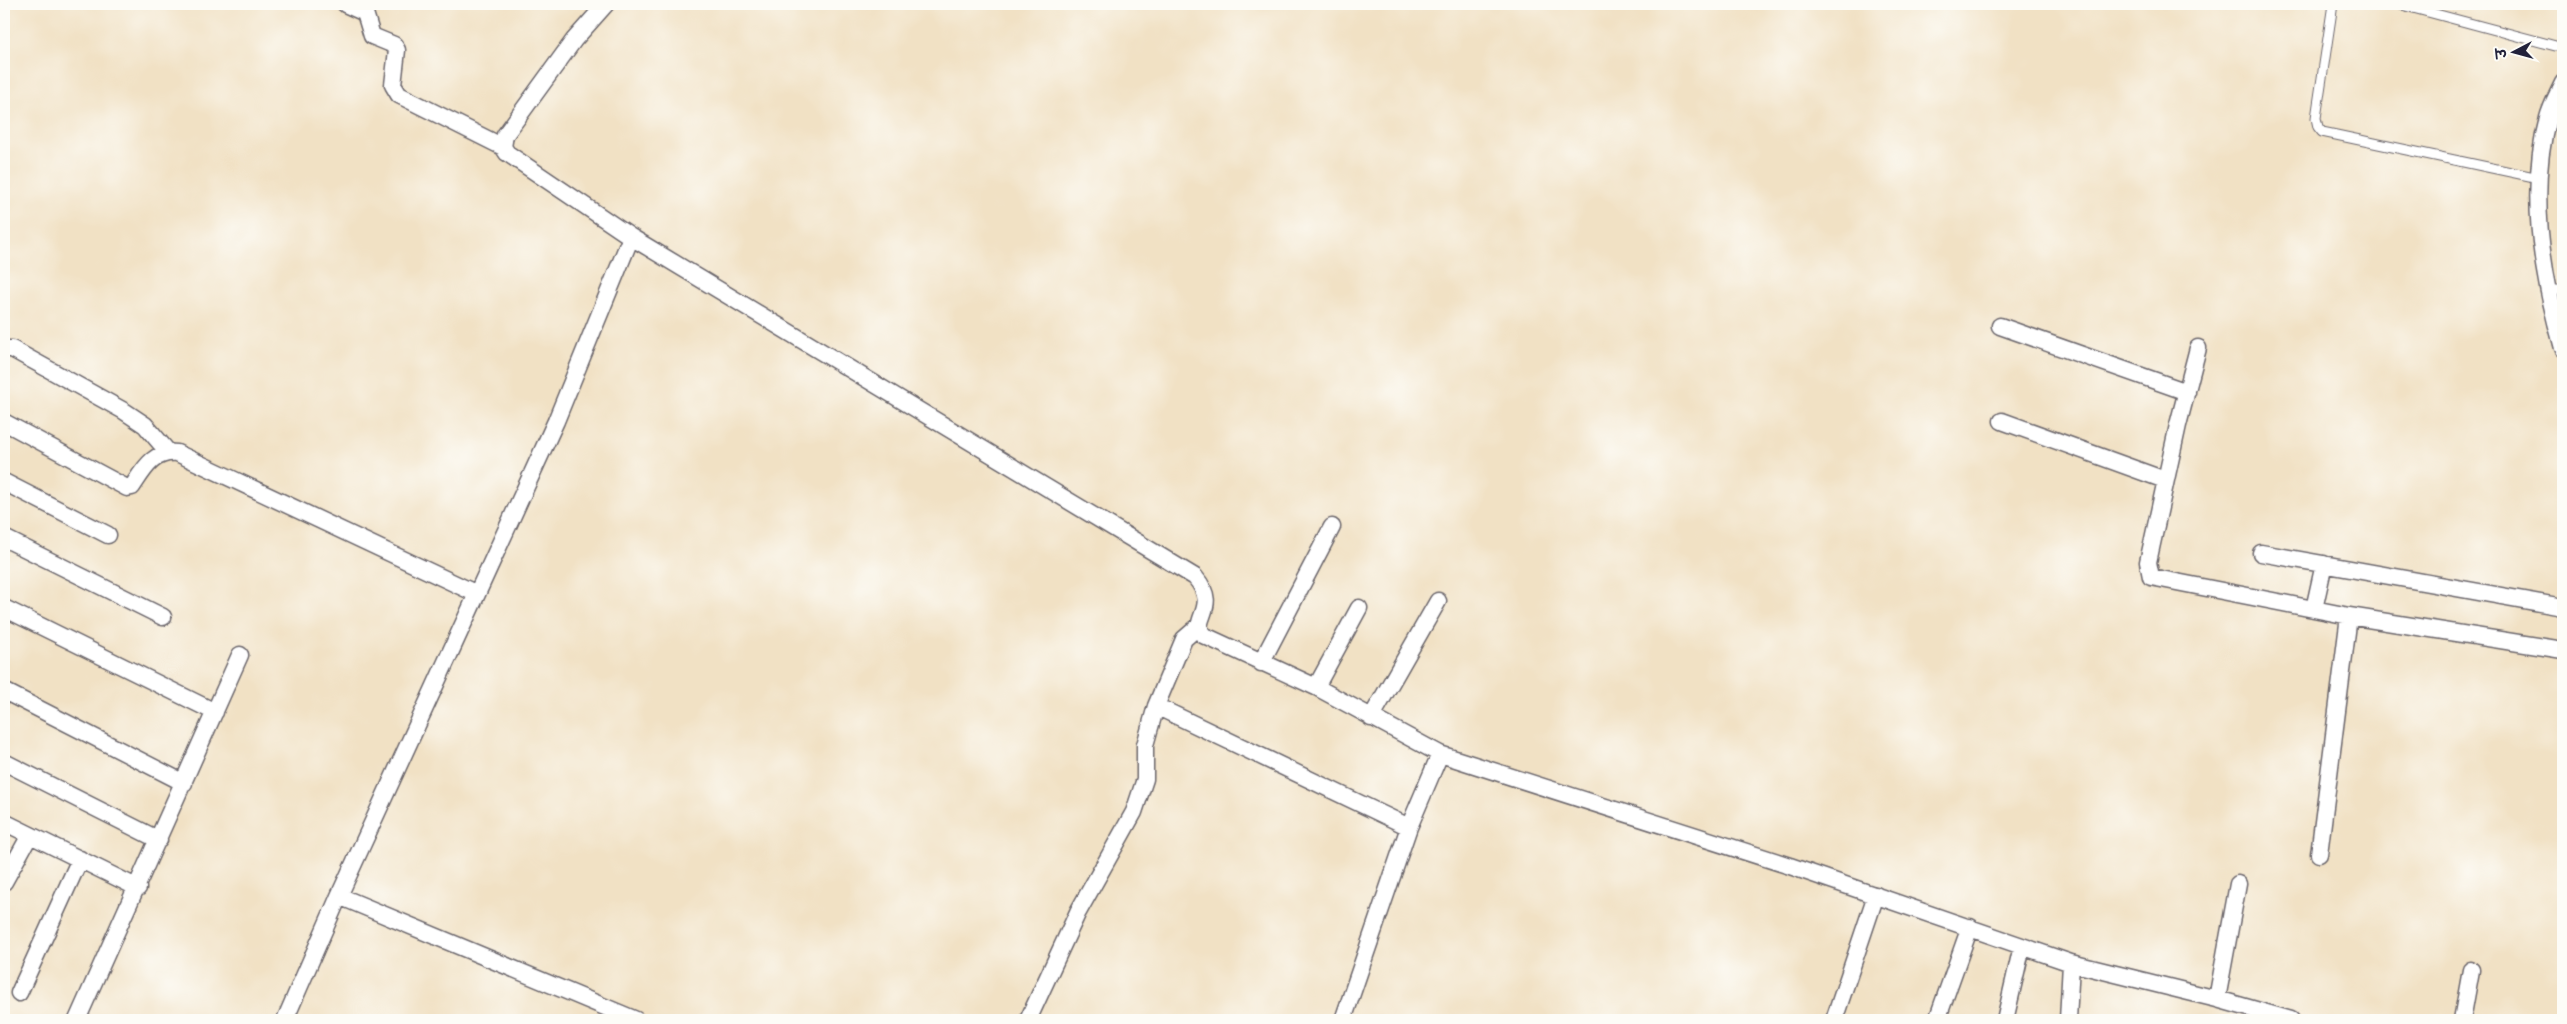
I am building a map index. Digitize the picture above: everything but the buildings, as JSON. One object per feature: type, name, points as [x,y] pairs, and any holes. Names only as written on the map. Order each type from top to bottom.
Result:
[{"type":"street","points":[[344,4],[365,13],[372,36],[394,45],[397,55],[393,85],[399,95],[503,147],[507,153],[631,237],[1189,573],[1204,588],[1207,596],[1199,626],[1184,639],[1156,706],[1145,745],[1145,779],[1134,812],[1078,912],[1028,1020]]},
{"type":"street","points":[[503,147],[505,135],[601,5]]},
{"type":"street","points":[[2563,83],[2548,117],[2538,178],[2543,254],[2557,290],[2563,348]]},
{"type":"street","points":[[285,1020],[339,896],[556,421],[631,237]]},
{"type":"street","points":[[2000,326],[2187,392]]},
{"type":"street","points":[[2198,348],[2165,480],[2148,562],[2151,577],[2349,616],[2563,650]]},
{"type":"street","points":[[4,349],[12,349],[124,411],[145,425],[168,452],[188,457],[477,594]]},
{"type":"street","points":[[2002,421],[2165,480]]},
{"type":"street","points":[[4,422],[127,488],[132,487],[148,464],[158,456],[168,452]]},
{"type":"street","points":[[4,482],[108,535]]},
{"type":"street","points":[[1261,663],[1332,527]]},
{"type":"street","points":[[4,538],[163,617]]},
{"type":"street","points":[[2262,553],[2563,607]]},
{"type":"street","points":[[2314,609],[2324,564]]},
{"type":"street","points":[[1371,718],[1438,602]]},
{"type":"street","points":[[4,608],[215,712]]},
{"type":"street","points":[[1316,687],[1359,608]]},
{"type":"street","points":[[2319,854],[2349,616]]},
{"type":"street","points":[[1199,626],[1203,635],[1316,687],[1440,754],[1970,927],[2071,963],[2218,999],[2270,1018],[2292,1020]]},
{"type":"street","points":[[77,1020],[160,840],[240,656]]},
{"type":"street","points":[[4,691],[184,783]]},
{"type":"street","points":[[1156,706],[1409,827]]},
{"type":"street","points":[[1344,1020],[1409,827],[1440,754]]},
{"type":"street","points":[[4,762],[160,840]]},
{"type":"street","points":[[4,822],[138,888]]},
{"type":"street","points":[[4,882],[30,835]]},
{"type":"street","points":[[19,993],[80,859]]},
{"type":"street","points":[[2218,999],[2238,884]]},
{"type":"street","points":[[339,896],[636,1020]]},
{"type":"street","points":[[1834,1020],[1876,896]]},
{"type":"street","points":[[1937,1020],[1970,927]]},
{"type":"street","points":[[2005,1020],[2022,946]]},
{"type":"street","points":[[2068,1020],[2071,963]]},
{"type":"street","points":[[2462,1020],[2471,970]]},
{"type":"lane","points":[[2333,4],[2316,118],[2318,127],[2322,132],[2538,178]]},
{"type":"lane","points":[[2398,4],[2563,48]]}]
